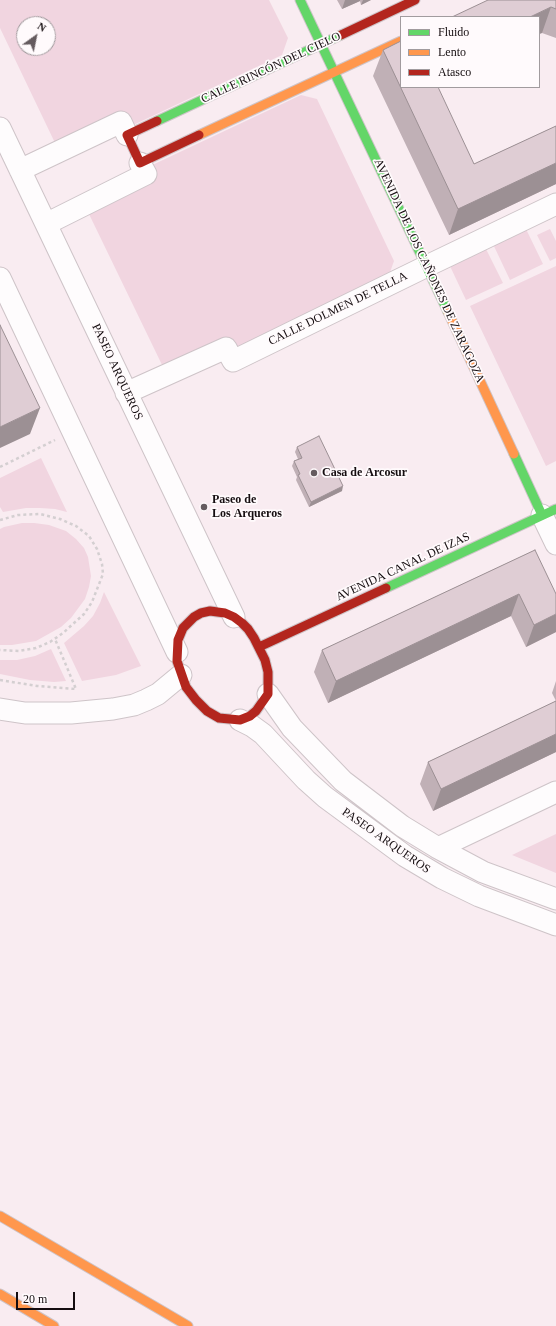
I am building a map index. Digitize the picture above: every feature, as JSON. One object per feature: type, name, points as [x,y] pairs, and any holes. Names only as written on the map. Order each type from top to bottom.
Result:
[{"type":"main road","name":"AVENIDA DE LOS CAÑONES DE ZARAGOZA","points":[[300,0],[427,266],[549,512]]},
{"type":"main road","name":"CALLE RINCÓN DEL CIELO","points":[[127,135],[415,0]]},
{"type":"main road","points":[[127,135],[140,163],[400,41]]},
{"type":"main road","name":"AVENIDA CANAL DE IZAS","points":[[260,647],[549,512]]},
{"type":"main road","points":[[210,611],[218,611],[234,617],[248,629],[260,647],[268,672],[268,694],[264,702],[256,711],[250,716],[240,720],[219,718],[207,711],[186,687],[177,661],[178,640],[184,628],[200,613],[210,611]]},
{"type":"main road","points":[[0,1216],[188,1326]]},
{"type":"main road","points":[[0,1294],[54,1326]]},
{"type":"street","points":[[20,170],[121,122],[127,135]]},
{"type":"street","name":"PASEO ARQUEROS","points":[[0,128],[234,617]]},
{"type":"street","points":[[46,224],[146,174],[140,163]]},
{"type":"street","name":"CALLE DOLMEN DE TELLA","points":[[126,392],[226,348],[233,361],[556,204]]},
{"type":"street","points":[[0,278],[177,652]]},
{"type":"street","name":"AVENIDA DE LOS CAÑONES DE ZARAGOZA","points":[[549,512],[556,544]]},
{"type":"street","points":[[0,709],[25,713],[71,713],[134,705],[158,694],[181,675]]},
{"type":"street","name":"PASEO ARQUEROS","points":[[268,694],[292,728],[343,781],[402,826],[438,848],[483,872],[556,899]]},
{"type":"street","name":"PASEO ARQUEROS","points":[[240,720],[263,734],[324,797],[405,856],[442,878],[479,896],[556,925]]},
{"type":"street","points":[[438,848],[556,792]]},
{"type":"path","points":[[0,467],[73,432]]},
{"type":"path","points":[[0,520],[18,515],[40,514],[76,526],[89,536],[97,549],[102,564],[103,574],[92,602],[84,614],[55,639],[36,648],[19,651],[0,650]]},
{"type":"path","points":[[0,680],[37,686],[76,689],[55,639]]},
{"type":"shaded area","points":[[0,0],[269,0],[288,38],[282,55],[129,127],[56,145],[0,28]]},
{"type":"shaded area","points":[[301,95],[317,99],[394,261],[388,278],[236,350],[164,369],[88,212],[148,167]]},
{"type":"shaded area","points":[[525,227],[543,264],[510,280],[492,242]]},
{"type":"shaded area","points":[[550,229],[556,241],[556,258],[550,261],[537,235]]},
{"type":"shaded area","points":[[485,247],[503,283],[466,300],[449,264]]},
{"type":"shaded area","points":[[556,266],[556,461],[546,466],[470,306]]},
{"type":"shaded area","points":[[41,458],[67,512],[55,509],[26,508],[3,512],[0,507],[0,478]]},
{"type":"shaded area","points":[[22,523],[49,525],[66,531],[84,548],[88,557],[91,576],[85,599],[71,618],[61,627],[36,641],[12,645],[0,645],[0,529]]},
{"type":"shaded area","points":[[104,592],[141,666],[116,675],[82,681],[64,643],[93,616]]},
{"type":"shaded area","points":[[51,649],[66,681],[54,682],[30,680],[0,674],[0,660],[17,660],[35,656]]},
{"type":"shaded area","points":[[556,834],[556,873],[512,855]]},
{"type":"building","points":[[488,0],[556,0],[556,9],[551,7],[532,16],[454,16]]},
{"type":"building","points":[[400,42],[400,86],[383,50]]},
{"type":"building","points":[[401,88],[438,88],[474,164],[556,126],[556,163],[458,209]]},
{"type":"building","points":[[0,325],[40,408],[0,427]]},
{"type":"building","name":"Casa de Arcosur","points":[[319,436],[343,486],[311,502],[298,475],[300,474],[294,461],[302,458],[297,447]]},
{"type":"building","points":[[535,550],[556,594],[556,614],[534,625],[519,594],[336,681],[322,650]]},
{"type":"building","points":[[556,701],[556,734],[441,789],[428,762]]},
{"type":"traffic: fast","points":[[300,0],[448,312]]},
{"type":"traffic: fast","points":[[157,121],[341,35]]},
{"type":"traffic: fast","points":[[514,454],[542,515]]},
{"type":"traffic: fast","points":[[386,588],[556,509]]},
{"type":"traffic: slow","points":[[199,135],[400,41]]},
{"type":"traffic: slow","points":[[448,312],[514,454]]},
{"type":"traffic: slow","points":[[0,1216],[188,1326]]},
{"type":"traffic: slow","points":[[0,1294],[54,1326]]},
{"type":"traffic: jam","points":[[341,35],[415,0]]},
{"type":"traffic: jam","points":[[157,121],[127,135],[140,163],[199,135]]},
{"type":"traffic: jam","points":[[259,647],[386,588]]},
{"type":"traffic: jam","points":[[210,611],[225,613],[242,623],[254,638],[265,660],[268,672],[268,694],[256,711],[250,716],[240,720],[219,718],[207,711],[186,687],[177,661],[178,640],[183,628],[194,617],[201,613],[210,611]]},
{"type":"place","name":"Casa de Arcosur","points":[[314,473]]},
{"type":"place","name":"Paseo de Los Arqueros","points":[[204,507]]}]
